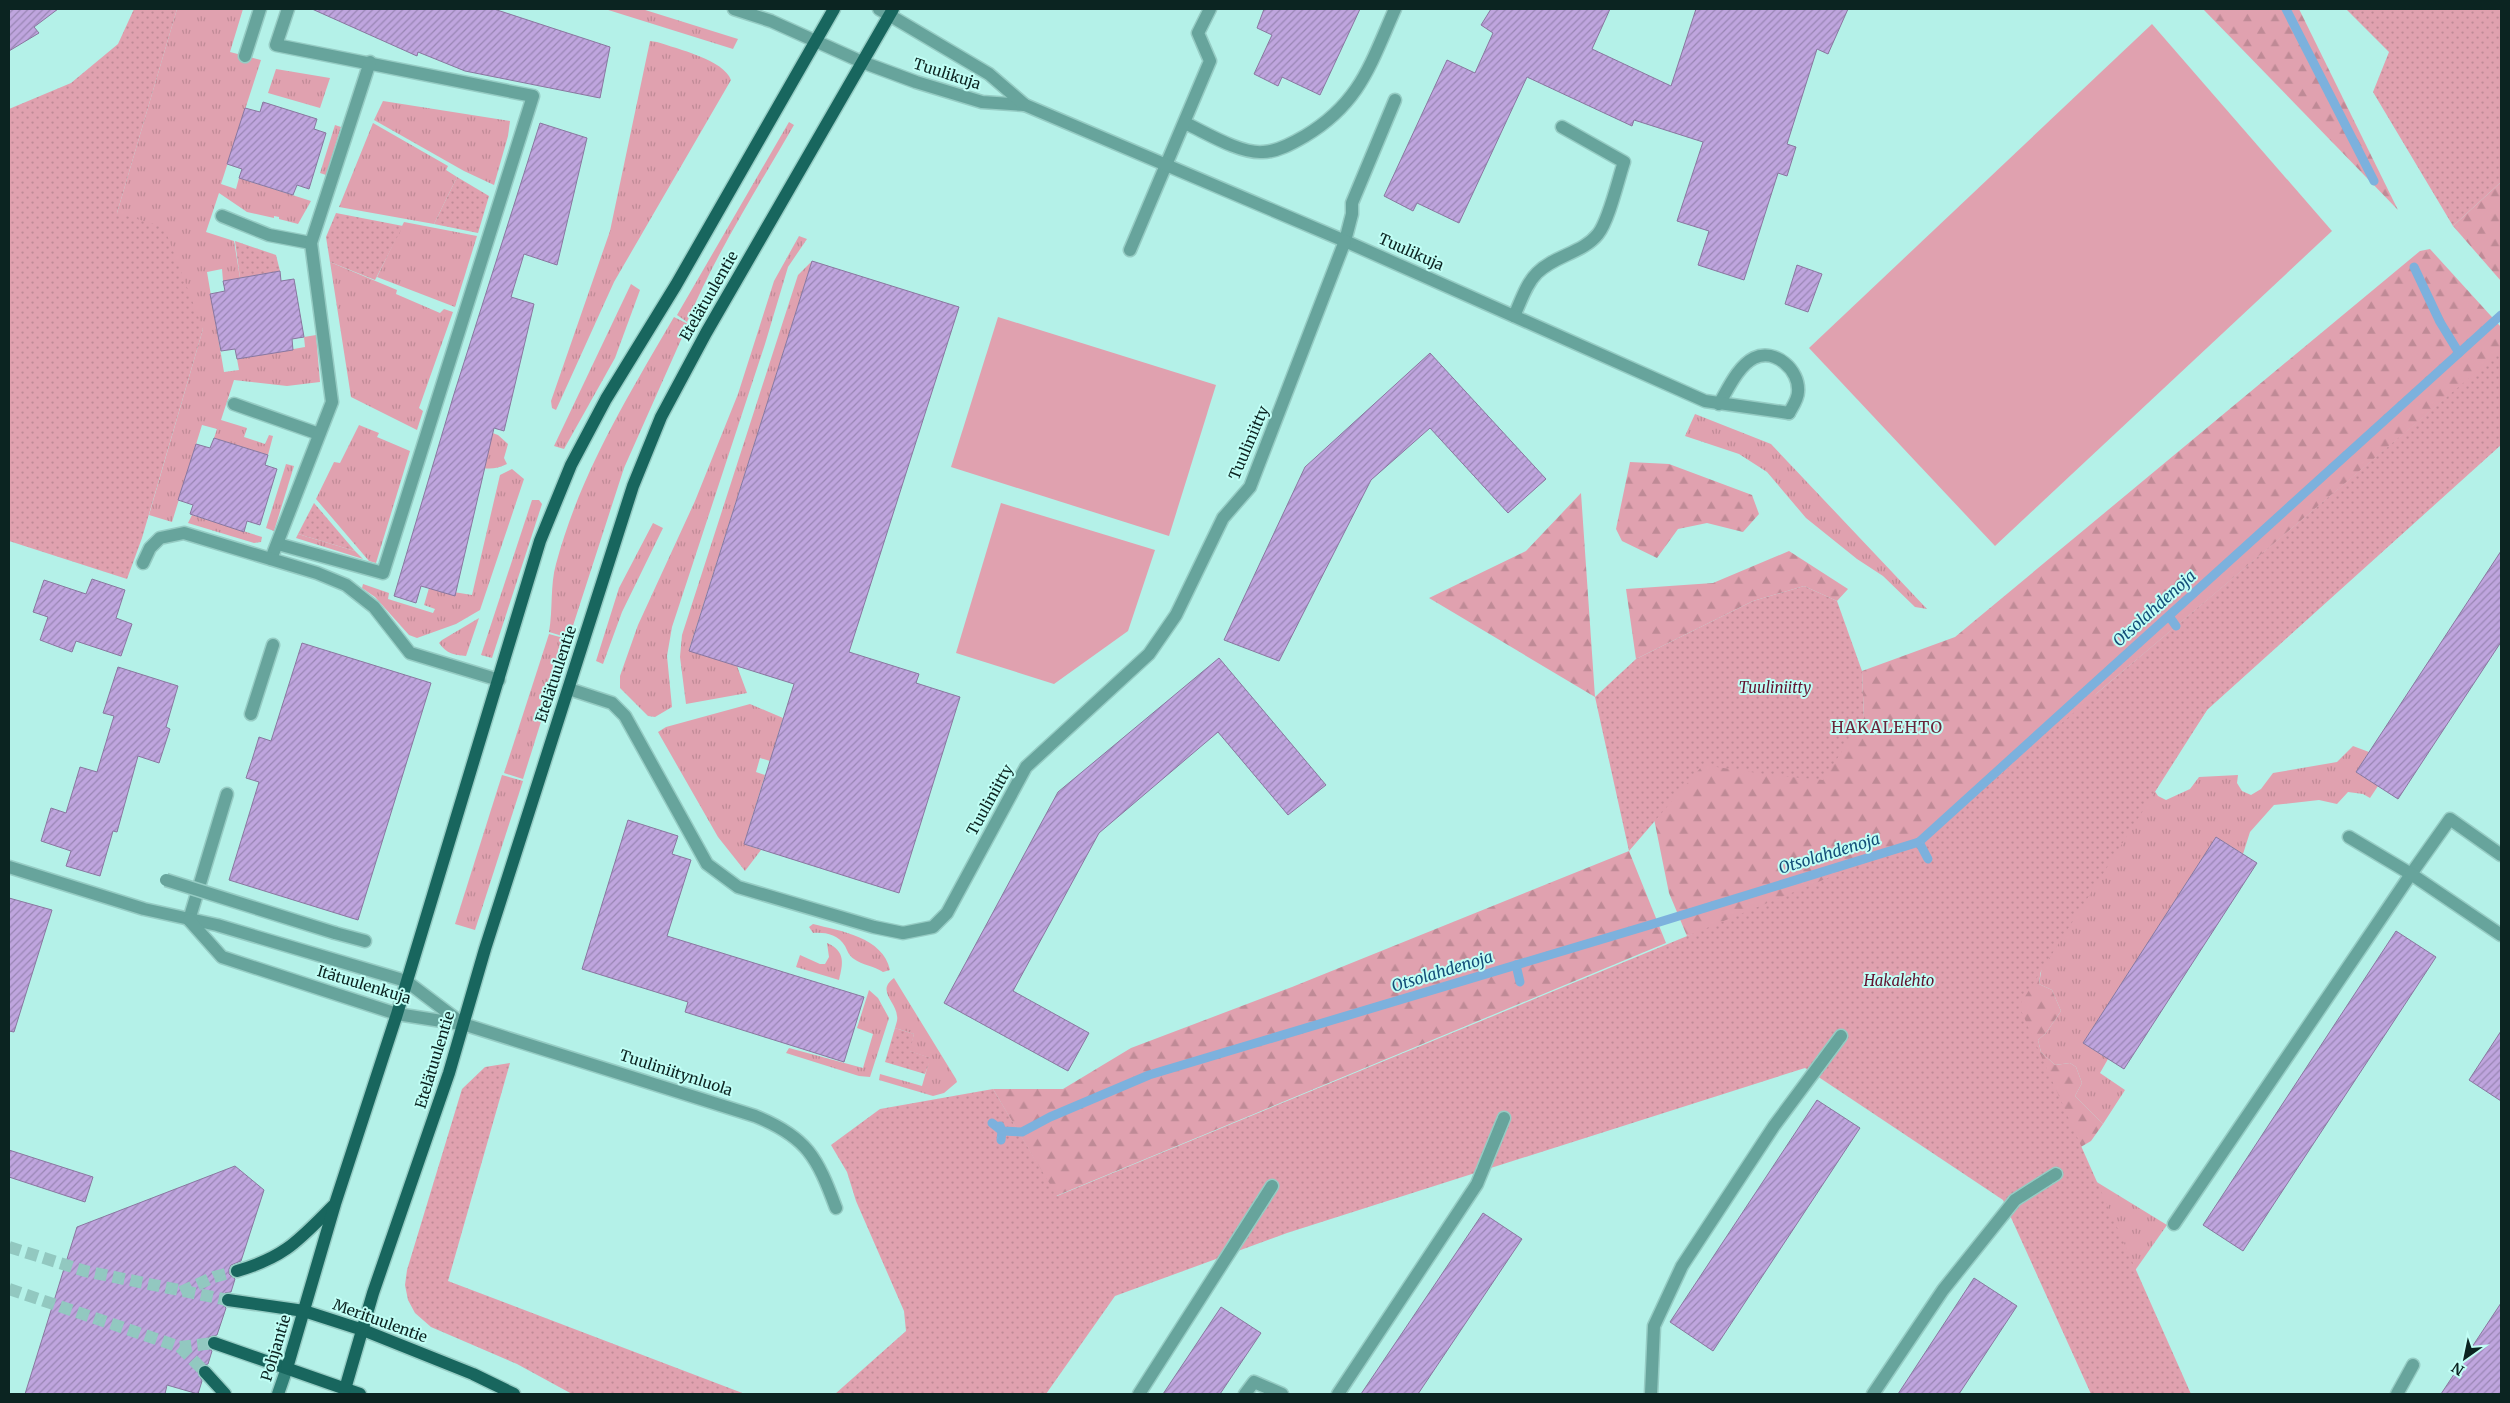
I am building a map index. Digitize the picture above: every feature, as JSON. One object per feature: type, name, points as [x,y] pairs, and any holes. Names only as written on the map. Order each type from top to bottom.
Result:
[{"type":"main road","points":[[304,1311],[335,1204],[397,1014],[540,541],[571,465],[606,399],[676,285],[834,9]]},
{"type":"main road","name":"Etelätuulentie","points":[[345,1392],[363,1330],[449,1073],[633,486],[661,417],[706,333],[862,62],[887,10]]},
{"type":"main road","points":[[236,1271],[264,1263],[283,1253],[298,1242],[335,1204]]},
{"type":"main road","name":"Merituulentie","points":[[228,1300],[304,1311],[363,1330],[473,1374],[514,1394]]},
{"type":"main road","name":"Pohjantie","points":[[278,1394],[304,1311]]},
{"type":"main road","points":[[214,1343],[287,1368],[345,1392],[360,1394]]},
{"type":"main road","points":[[205,1372],[225,1394]]},
{"type":"street","points":[[246,56],[260,9]]},
{"type":"street","points":[[278,544],[383,574],[533,96],[370,62],[276,45],[288,9]]},
{"type":"street","name":"Tuulikuja","points":[[734,9],[771,21],[862,62],[916,82],[982,102],[1024,105]]},
{"type":"street","points":[[1130,250],[1210,61],[1198,33],[1210,9]]},
{"type":"street","points":[[1185,123],[1246,150],[1263,152],[1292,144],[1317,128],[1345,106],[1361,84],[1395,9]]},
{"type":"street","name":"Tuulikuja","points":[[887,10],[990,74],[1024,105],[1345,240],[1705,401],[1719,404],[1789,413],[1799,391],[1794,376],[1782,360],[1772,356],[1755,358],[1746,365],[1719,404]]},
{"type":"street","points":[[271,559],[332,402],[311,243],[370,62]]},
{"type":"street","name":"Tuuliniitty","points":[[569,689],[612,704],[625,716],[707,864],[738,887],[874,927],[904,933],[933,927],[947,913],[1026,767],[1148,654],[1176,615],[1223,518],[1250,487],[1345,240],[1352,214],[1352,203],[1395,100]]},
{"type":"street","points":[[1514,316],[1529,283],[1538,271],[1572,250],[1585,247],[1599,233],[1624,162],[1562,127]]},
{"type":"street","points":[[222,216],[269,235],[311,243]]},
{"type":"street","points":[[234,404],[319,434]]},
{"type":"street","points":[[144,563],[150,548],[160,538],[184,532],[317,572],[346,585],[374,607],[410,653],[499,680]]},
{"type":"street","points":[[251,714],[273,645]]},
{"type":"street","points":[[189,920],[227,794]]},
{"type":"street","points":[[2174,1224],[2450,819],[2501,855]]},
{"type":"street","points":[[2349,837],[2411,874],[2501,936]]},
{"type":"street","name":"Itätuulenkuja","points":[[9,867],[144,909],[189,920],[217,924],[406,982],[463,1024]]},
{"type":"street","points":[[166,880],[365,941]]},
{"type":"street","name":"Itätuulenkuja","points":[[189,920],[222,957],[397,1014],[463,1024]]},
{"type":"street","name":"Tuuliniitynluola","points":[[463,1024],[756,1116],[777,1125],[796,1138],[810,1152],[821,1169],[836,1208]]},
{"type":"street","points":[[1651,1394],[1654,1326],[1682,1266],[1774,1126],[1841,1036]]},
{"type":"street","points":[[1338,1394],[1477,1184],[1504,1118]]},
{"type":"street","points":[[1873,1394],[1943,1290],[2015,1200],[2056,1174]]},
{"type":"street","points":[[1139,1394],[1272,1186]]},
{"type":"street","points":[[2397,1394],[2413,1365]]},
{"type":"street","points":[[1245,1394],[1254,1382],[1282,1394]]},
{"type":"green space","points":[[134,9],[177,9],[117,213],[164,227],[203,329],[142,538],[127,579],[9,541],[9,109],[71,83],[118,44]]},
{"type":"green space","points":[[177,9],[243,9],[230,52],[261,60],[221,184],[236,189],[239,178],[311,201],[298,224],[279,219],[279,217],[274,216],[274,218],[247,212],[219,193],[206,232],[234,241],[240,278],[223,281],[222,269],[207,272],[224,372],[239,370],[237,359],[305,347],[304,337],[316,335],[320,382],[287,386],[234,380],[221,420],[247,428],[244,437],[265,444],[269,435],[273,436],[268,455],[214,438],[217,429],[202,425],[172,522],[149,515],[203,329],[117,213]]},
{"type":"green space","points":[[605,9],[642,9],[738,39],[733,49]]},
{"type":"green space","points":[[2203,9],[2299,9],[2398,210]]},
{"type":"green space","points":[[2346,9],[2501,9],[2501,182],[2453,226],[2373,92],[2389,52]]},
{"type":"green space","points":[[2152,24],[2332,231],[1995,546],[1809,348]]},
{"type":"green space","points":[[650,41],[688,52],[710,61],[727,73],[731,80],[614,282],[556,410],[552,408],[551,401],[610,231]]},
{"type":"green space","points":[[276,69],[330,78],[320,108],[268,93]]},
{"type":"green space","points":[[383,101],[510,121],[508,136],[494,185],[464,171],[374,120]]},
{"type":"green space","points":[[789,122],[794,125],[724,246],[687,322],[677,315]]},
{"type":"green space","points":[[373,123],[448,166],[446,170],[457,177],[434,224],[339,207]]},
{"type":"green space","points":[[335,125],[341,127],[326,175],[320,173]]},
{"type":"green space","points":[[457,177],[489,196],[478,233],[434,224]]},
{"type":"green space","points":[[2501,182],[2501,281],[2453,226]]},
{"type":"green space","points":[[336,213],[403,226],[375,280],[330,262],[326,237]]},
{"type":"green space","points":[[404,222],[477,236],[455,307],[377,277]]},
{"type":"green space","points":[[799,236],[807,239],[788,267],[765,344],[672,627],[667,656],[672,707],[655,717],[648,716],[620,688],[620,676],[638,625],[695,501],[738,394],[774,281]]},
{"type":"green space","points":[[235,241],[276,255],[280,271],[240,278]]},
{"type":"green space","points":[[2430,249],[2501,327],[2501,407],[2451,394],[2097,693],[1959,856],[1687,936],[1669,893],[1632,710],[1864,718],[1862,671],[1955,637],[2420,251]]},
{"type":"green space","points":[[812,261],[689,650],[737,666],[747,693],[686,704],[680,657],[682,635],[798,275]]},
{"type":"green space","points":[[330,262],[397,290],[396,294],[440,313],[444,309],[453,312],[419,408],[423,411],[417,430],[351,397]]},
{"type":"green space","points":[[631,284],[640,290],[615,358],[564,449],[554,446]]},
{"type":"green space","points":[[674,317],[688,324],[624,468],[569,638],[549,632],[554,572],[578,499],[607,436]]},
{"type":"green space","points":[[998,317],[1216,385],[1169,536],[951,467]]},
{"type":"green space","name":"Hakalehto","points":[[2501,351],[2501,445],[2207,710],[2019,1006],[2191,1394],[2091,1394],[2003,1200],[1805,1068],[1287,1233],[1115,1296],[1046,1394],[835,1394],[906,1331],[904,1311],[856,1201],[847,1172],[831,1145],[880,1109],[993,1089],[1057,1196],[1927,837]]},
{"type":"green space","points":[[1695,414],[1771,444],[1927,609],[1915,607],[1883,576],[1857,559],[1806,518],[1767,472],[1739,454],[1685,436]]},
{"type":"green space","points":[[359,425],[379,433],[377,437],[410,451],[376,563],[369,561],[316,499],[334,462],[340,463]]},
{"type":"green space","points":[[479,428],[498,435],[508,444],[504,458],[507,464],[489,469],[459,461]]},
{"type":"green space","points":[[1630,462],[1669,464],[1752,495],[1759,514],[1743,532],[1707,523],[1678,529],[1657,558],[1622,541],[1616,529]]},
{"type":"green space","points":[[286,464],[294,466],[274,531],[266,528]]},
{"type":"green space","points":[[512,469],[524,479],[480,610],[456,624],[417,638],[409,635],[375,597],[362,588],[363,584],[389,593],[388,599],[433,613],[435,609],[424,605],[429,588],[472,595],[500,475]]},
{"type":"green space","points":[[1581,493],[1595,697],[1429,598],[1526,551]]},
{"type":"green space","points":[[532,500],[539,500],[542,504],[492,658],[481,655]]},
{"type":"green space","points":[[314,503],[355,551],[298,534]]},
{"type":"green space","points":[[1001,503],[1155,550],[1128,631],[1054,684],[956,653]]},
{"type":"green space","points":[[192,515],[262,537],[261,542],[254,543],[188,523]]},
{"type":"green space","points":[[653,523],[663,528],[622,612],[603,664],[596,661],[619,588]]},
{"type":"green space","points":[[298,534],[355,551],[363,559],[296,538]]},
{"type":"green space","points":[[1789,551],[1848,589],[1837,601],[1804,586],[1753,601],[1636,659],[1626,589],[1713,583]]},
{"type":"green space","name":"Tuuliniitty","points":[[1804,586],[1837,601],[1862,671],[1864,718],[1823,780],[1703,765],[1629,851],[1595,697],[1636,659],[1753,601]]},
{"type":"green space","points":[[479,618],[466,656],[451,653],[445,650],[439,643],[442,640]]},
{"type":"green space","points":[[549,634],[567,639],[523,779],[504,773]]},
{"type":"green space","points":[[2198,702],[2207,710],[2187,740],[2153,771],[2150,784],[2158,796],[2166,800],[2190,789],[2199,777],[2238,775],[2237,783],[2242,791],[2251,795],[2261,789],[2273,773],[2337,762],[2353,746],[2369,752],[2356,772],[2378,786],[2370,798],[2363,794],[2348,792],[2337,804],[2319,800],[2274,805],[2250,832],[2243,854],[2216,837],[2083,1043],[2108,1059],[2100,1073],[2125,1090],[2103,1124],[2075,1096],[2082,1083],[2076,1067],[2070,1063],[2055,1065],[2041,1052],[2038,1040],[2046,1033],[2061,1011],[2052,990],[2039,984],[2046,943],[2033,928],[2015,924],[2006,929],[1990,950],[1977,959],[1968,981],[1974,1002],[1969,1013],[1970,1056],[1986,1079],[1926,1045],[1917,1033],[1910,1010],[1909,975],[1933,925],[1963,876],[1983,851],[2013,821],[2042,840],[2080,838],[2088,825],[2094,797],[2097,793],[2133,757]]},
{"type":"green space","points":[[750,704],[783,718],[770,761],[760,758],[756,772],[765,775],[744,844],[761,850],[745,871],[718,837],[658,732],[666,727]]},
{"type":"green space","points":[[502,775],[523,781],[475,930],[455,924]]},
{"type":"green space","points":[[1629,851],[1666,943],[1056,1196],[993,1089],[1063,1089],[1131,1048],[1292,987]]},
{"type":"green space","points":[[813,924],[859,937],[870,943],[886,959],[890,970],[883,972],[857,961],[835,936],[813,933],[809,927]]},
{"type":"green space","points":[[827,943],[837,950],[842,958],[839,980],[796,967],[800,955],[820,964],[825,964],[829,957]]},
{"type":"green space","points":[[1977,959],[2042,960],[2039,984],[2052,990],[2061,1011],[2046,1033],[2038,1040],[2041,1052],[2055,1065],[2070,1063],[2076,1067],[2082,1083],[2075,1096],[2103,1124],[2091,1141],[2074,1151]]},
{"type":"green space","points":[[894,978],[956,1079],[957,1082],[944,1093],[933,1096],[879,1080],[880,1074],[922,1086],[930,1058],[909,1051],[914,1034],[895,1028],[896,1011],[887,992],[889,983]]},
{"type":"green space","points":[[869,990],[878,998],[889,1018],[870,1077],[859,1076],[786,1053],[789,1048],[863,1068],[873,1034],[857,1028]]},
{"type":"green space","points":[[895,1028],[914,1034],[910,1051],[931,1058],[925,1074],[885,1062]]},
{"type":"green space","points":[[510,1063],[448,1281],[745,1394],[572,1394],[517,1364],[431,1327],[415,1313],[408,1300],[405,1285],[407,1270],[462,1089],[485,1067]]},
{"type":"green space","points":[[2082,1173],[2167,1225],[2115,1299]]},
{"type":"building","points":[[9,9],[58,9],[34,27],[39,33],[9,51]]},
{"type":"building","points":[[312,9],[494,9],[610,47],[600,98],[465,71],[418,52],[417,56]]},
{"type":"building","points":[[1264,9],[1360,9],[1320,95],[1282,77],[1278,86],[1254,74],[1272,35],[1257,28]]},
{"type":"building","points":[[1491,9],[1610,9],[1592,49],[1671,86],[1696,9],[1848,9],[1828,54],[1817,49],[1787,144],[1796,147],[1787,176],[1778,173],[1744,280],[1698,265],[1709,231],[1677,221],[1703,142],[1634,120],[1632,126],[1527,77],[1459,223],[1417,203],[1413,211],[1384,196],[1447,60],[1475,73],[1493,33],[1481,25]]},
{"type":"building","points":[[263,102],[317,119],[314,129],[326,133],[309,189],[297,185],[293,195],[239,178],[242,169],[227,164],[245,108],[260,112]]},
{"type":"building","points":[[540,123],[587,138],[557,265],[524,254],[511,297],[534,304],[504,431],[494,428],[455,596],[421,586],[416,603],[394,596],[454,394]]},
{"type":"building","points":[[812,261],[959,307],[849,652],[919,674],[916,683],[960,697],[899,893],[744,844],[794,684],[689,651]]},
{"type":"building","points":[[1797,265],[1822,274],[1808,312],[1785,304]]},
{"type":"building","points":[[280,271],[281,281],[294,279],[304,337],[292,339],[293,350],[237,359],[235,349],[221,351],[210,294],[225,291],[223,281]]},
{"type":"building","points":[[1430,353],[1546,479],[1508,513],[1430,428],[1371,480],[1279,661],[1224,640],[1305,467]]},
{"type":"building","points":[[214,438],[268,455],[265,465],[277,469],[260,525],[247,521],[244,532],[190,514],[193,505],[178,500],[196,444],[210,448]]},
{"type":"building","points":[[2501,551],[2501,642],[2398,799],[2356,772]]},
{"type":"building","points":[[92,579],[125,590],[116,618],[132,624],[121,656],[76,641],[72,652],[40,640],[48,617],[33,612],[44,580],[86,594]]},
{"type":"building","points":[[302,643],[431,683],[358,920],[229,880],[259,782],[246,778],[259,737],[271,741]]},
{"type":"building","points":[[1219,658],[1326,785],[1288,815],[1218,732],[1099,833],[1013,991],[1089,1033],[1068,1071],[944,1003],[1058,792]]},
{"type":"building","points":[[118,667],[178,686],[166,727],[170,729],[159,763],[138,756],[117,832],[113,831],[100,876],[66,866],[71,851],[41,841],[51,808],[66,813],[80,767],[97,772],[114,716],[103,713]]},
{"type":"building","points":[[628,820],[678,836],[672,854],[691,860],[667,936],[864,997],[844,1062],[685,1012],[688,1002],[582,969]]},
{"type":"building","points":[[2216,837],[2257,863],[2124,1069],[2083,1043]]},
{"type":"building","points":[[9,898],[52,910],[14,1032],[9,1031]]},
{"type":"building","points":[[2396,931],[2436,957],[2243,1251],[2203,1225]]},
{"type":"building","points":[[2501,1031],[2501,1101],[2469,1080]]},
{"type":"building","points":[[1817,1100],[1860,1128],[1713,1351],[1670,1322]]},
{"type":"building","points":[[9,1150],[93,1177],[85,1202],[9,1177]]},
{"type":"building","points":[[235,1166],[264,1190],[241,1261],[231,1265],[229,1269],[229,1274],[235,1279],[231,1292],[225,1293],[220,1298],[221,1303],[226,1308],[217,1335],[209,1337],[206,1341],[208,1348],[212,1351],[208,1364],[200,1366],[197,1370],[202,1381],[198,1394],[167,1385],[165,1394],[25,1394],[77,1227]]},
{"type":"building","points":[[1483,1213],[1522,1239],[1418,1394],[1361,1394]]},
{"type":"building","points":[[1974,1278],[2017,1306],[1959,1394],[1898,1394]]},
{"type":"building","points":[[2501,1303],[2501,1394],[2441,1394]]},
{"type":"building","points":[[1221,1307],[1261,1333],[1220,1394],[1163,1394]]},
{"type":"waterway","points":[[2286,9],[2374,181]]},
{"type":"waterway","points":[[2414,267],[2440,322],[2459,353]]},
{"type":"waterway","name":"Otsolahdenoja","points":[[992,1123],[1002,1131],[1022,1132],[1050,1117],[1149,1075],[1919,842],[2501,315]]},
{"type":"waterway","points":[[2169,616],[2176,626]]},
{"type":"waterway","points":[[1919,842],[1928,859]]},
{"type":"waterway","points":[[1516,965],[1520,982]]},
{"type":"waterway","name":"Otsolahdenoja","points":[[1000,1126],[1002,1131],[1001,1140]]},
{"type":"tunnel","points":[[9,1247],[85,1271],[228,1300]]},
{"type":"tunnel","points":[[181,1292],[214,1277],[237,1271]]},
{"type":"tunnel","points":[[9,1289],[180,1347],[214,1343]]},
{"type":"tunnel","points":[[180,1347],[205,1372]]},
{"type":"district","name":"HAKALEHTO","points":[[1887,727]]}]
